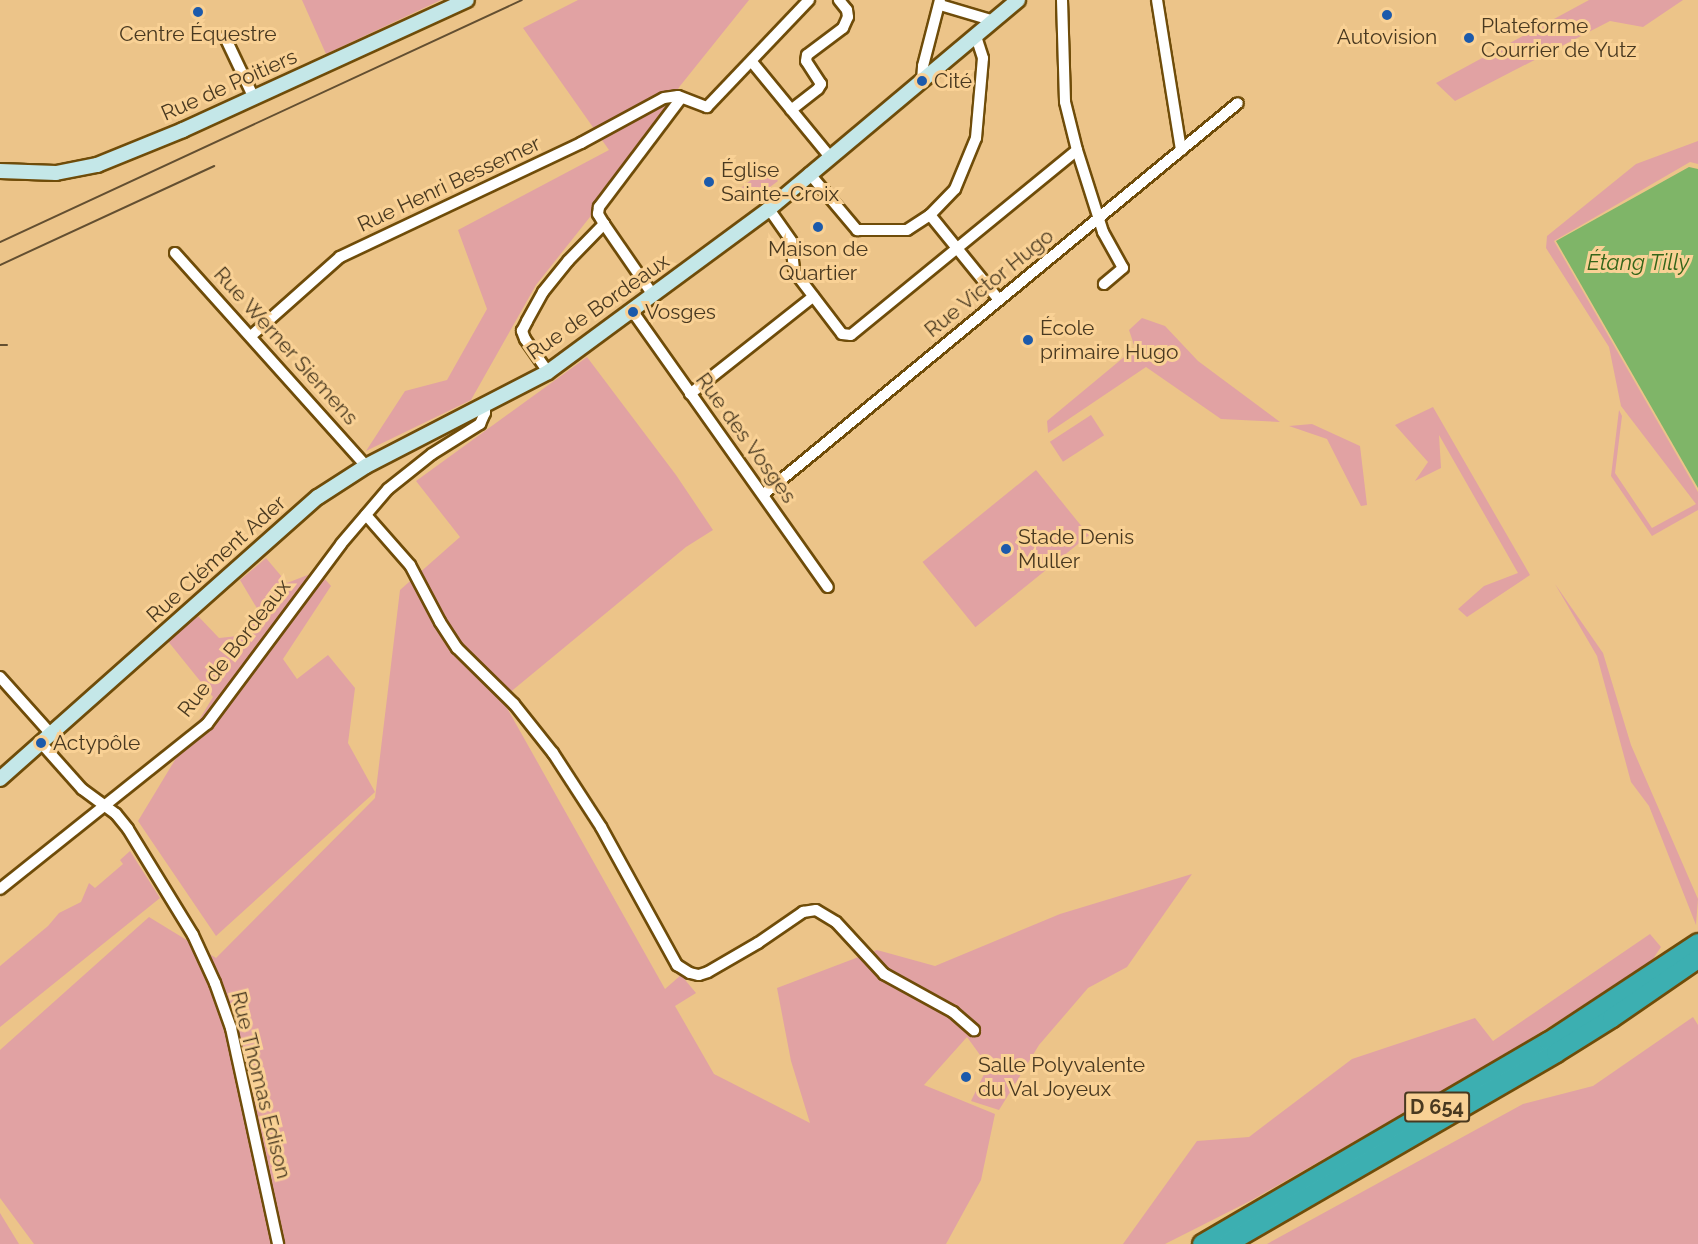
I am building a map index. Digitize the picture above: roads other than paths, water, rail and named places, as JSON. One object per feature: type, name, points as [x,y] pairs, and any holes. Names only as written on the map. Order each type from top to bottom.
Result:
[{"type":"highway","name":"D 654","points":[[1227,1244],[1556,1053],[1697,951]]},
{"type":"highway","name":"D 654","points":[[1202,1244],[1673,969]]},
{"type":"street","name":"Rue de Poitiers","points":[[0,171],[56,173],[97,165],[183,130],[467,0]]},
{"type":"street","points":[[653,295],[604,224],[598,214],[599,207],[681,98],[708,107],[809,0]]},
{"type":"street","points":[[791,110],[819,89],[821,84],[806,61],[807,55],[843,28],[848,17],[847,10],[839,0]]},
{"type":"street","name":"Rue de Bordeaux","points":[[0,889],[207,724],[341,544],[388,489],[408,471],[480,424],[485,413],[485,404],[548,372],[633,312],[769,209],[809,173],[1018,0]]},
{"type":"street","points":[[1062,0],[1065,102],[1077,150],[1099,218],[1123,268],[1104,284]]},
{"type":"street","points":[[1157,0],[1181,150]]},
{"type":"street","points":[[922,81],[922,66],[940,3],[994,21]]},
{"type":"street","points":[[809,173],[857,230],[866,232],[907,230],[930,215],[955,189],[976,138],[983,58],[976,36]]},
{"type":"street","points":[[225,37],[253,96]]},
{"type":"street","points":[[752,62],[830,157]]},
{"type":"street","name":"Rue Henri Bessemer","points":[[251,336],[340,257],[581,143],[664,98],[681,98]]},
{"type":"street","name":"Rue Victor Hugo","points":[[764,494],[1238,103]]},
{"type":"street","points":[[769,209],[791,241],[794,271],[842,334],[851,335],[1077,150]]},
{"type":"street","points":[[930,215],[999,300]]},
{"type":"street","points":[[548,372],[522,331],[543,292],[568,261],[604,224]]},
{"type":"street","name":"Rue Werner Siemens","points":[[175,253],[366,466]]},
{"type":"street","points":[[690,394],[813,297]]},
{"type":"street","name":"Rue des Vosges","points":[[633,312],[828,587]]},
{"type":"street","name":"Rue Clément Ader","points":[[0,779],[318,496],[366,466],[485,404]]},
{"type":"street","points":[[366,515],[410,565],[440,622],[457,648],[514,704],[553,753],[606,836],[676,966],[690,973],[708,972],[758,943],[803,912],[816,910],[836,922],[885,974],[953,1012],[974,1030]]},
{"type":"street","name":"Rue Thomas Edison","points":[[0,677],[82,789],[105,805],[128,829],[193,934],[215,983],[231,1028],[278,1244]]},
{"type":"water","name":"Étang Tilly","points":[[1689,167],[1698,169],[1698,488],[1556,241]]},
{"type":"railway","points":[[0,242],[522,0]]},
{"type":"railway","points":[[0,265],[214,166]]},
{"type":"railway","points":[[0,345],[7,345]]},
{"type":"place","name":"Centre Équestre","points":[[198,12]]},
{"type":"place","name":"Autovision","points":[[1387,15]]},
{"type":"place","name":"Plateforme Courrier de Yutz","points":[[1469,38]]},
{"type":"place","name":"Cité","points":[[922,81]]},
{"type":"place","name":"Église Sainte-Croix","points":[[709,182]]},
{"type":"place","name":"Maison de Quartier","points":[[818,227]]},
{"type":"place","name":"Vosges","points":[[633,312]]},
{"type":"place","name":"École primaire Hugo","points":[[1028,340]]},
{"type":"place","name":"Stade Denis Muller","points":[[1006,549]]},
{"type":"place","name":"Actypôle","points":[[41,743]]},
{"type":"place","name":"Salle Polyvalente du Val Joyeux","points":[[966,1077]]}]
